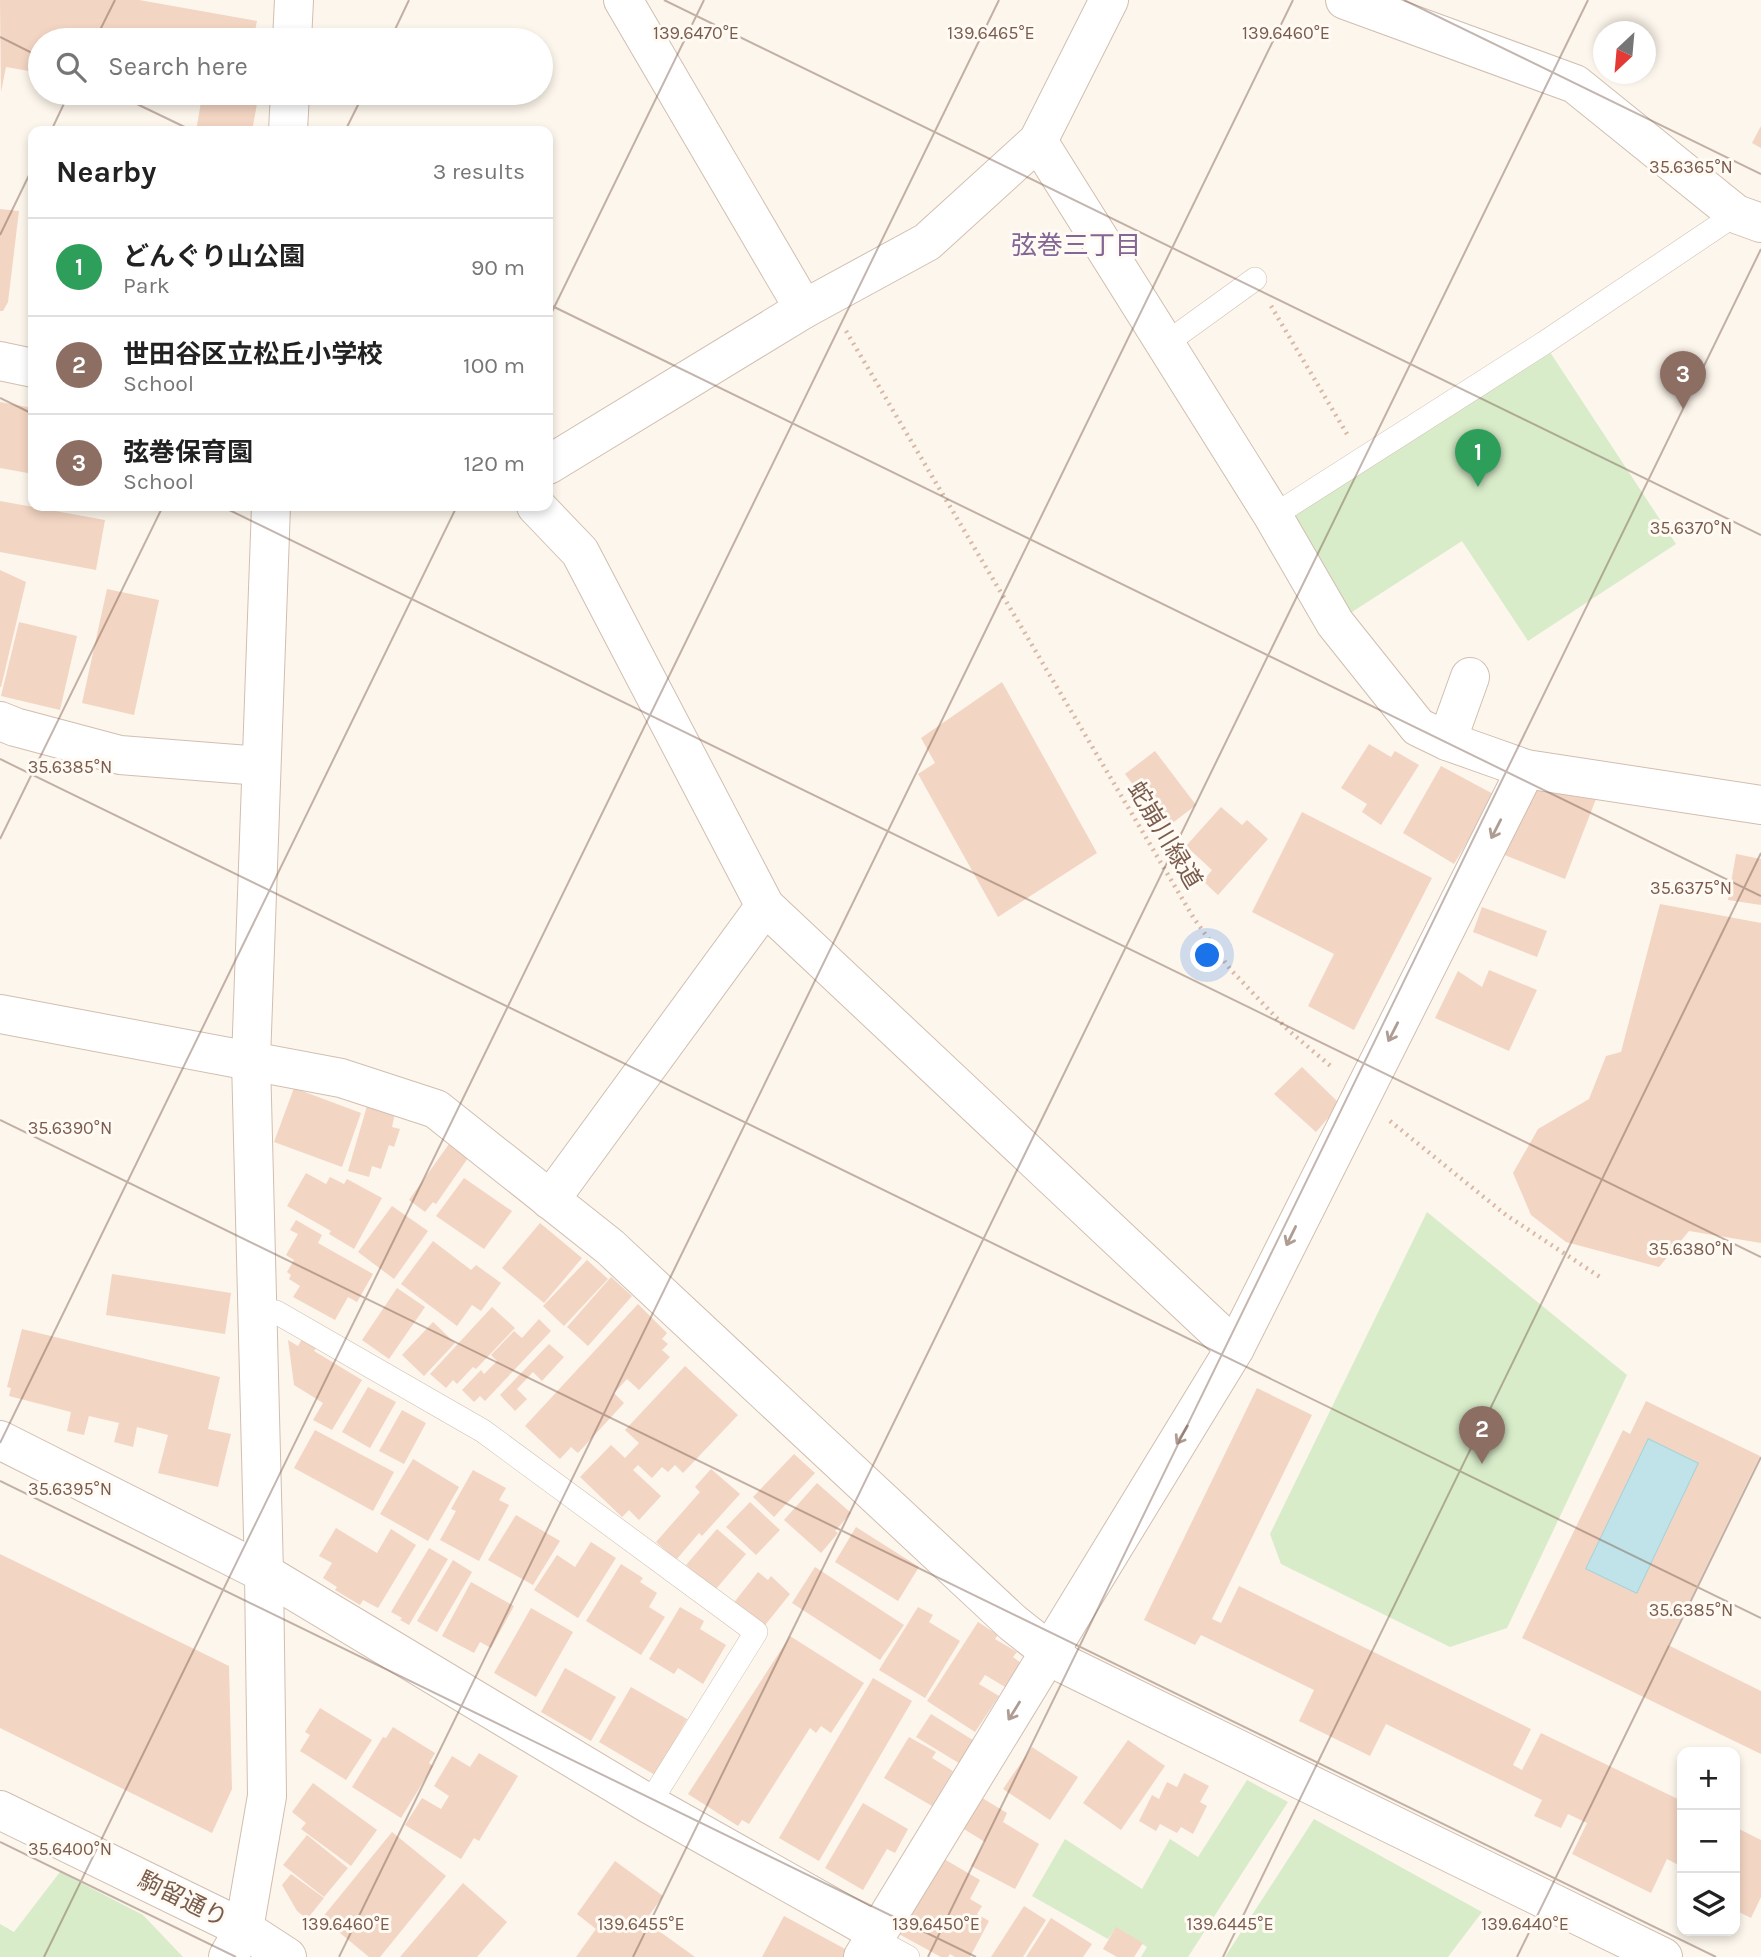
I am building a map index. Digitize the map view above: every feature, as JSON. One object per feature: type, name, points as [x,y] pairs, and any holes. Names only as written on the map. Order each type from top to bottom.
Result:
[{"type":"street","points":[[293,28],[294,0]]},
{"type":"street","points":[[624,0],[815,304]]},
{"type":"street","points":[[553,462],[815,304],[927,242],[1038,141],[1109,0]]},
{"type":"street","points":[[1345,0],[1574,84],[1748,218]]},
{"type":"street","points":[[288,126],[289,105]]},
{"type":"street","points":[[1038,141],[1273,516],[1335,623],[1418,727],[1447,741],[1526,769],[1761,805]]},
{"type":"street","points":[[0,361],[28,367]]},
{"type":"street","points":[[236,1943],[267,1796],[251,1060],[271,511]]},
{"type":"street","points":[[541,511],[580,552],[765,906],[1235,1348]]},
{"type":"street","points":[[1447,741],[1470,677]]},
{"type":"street","points":[[0,720],[15,727],[120,755],[261,766]]},
{"type":"street","points":[[0,1440],[264,1573],[649,1804],[870,1945],[1235,1348],[1526,769]]},
{"type":"street","points":[[550,1200],[765,906]]},
{"type":"street","points":[[0,1014],[341,1078],[436,1109],[610,1247],[1013,1623],[1066,1665],[1662,1957]]},
{"type":"street","name":"駒留通り","points":[[0,1810],[236,1943],[287,1957]]},
{"type":"lane","points":[[1273,516],[1544,343],[1748,218]]},
{"type":"lane","points":[[1165,344],[1255,279]]},
{"type":"lane","points":[[257,1311],[276,1312],[483,1431],[756,1632],[649,1804]]},
{"type":"lane","points":[[870,1945],[886,1945],[908,1957]]},
{"type":"path","points":[[1255,279],[1362,459]]},
{"type":"path","name":"蛇崩川緑道","points":[[815,304],[1193,916],[1239,977],[1288,1030],[1342,1076],[1360,1096],[1506,1215],[1603,1279]]},
{"type":"green space","points":[[1544,343],[1676,544],[1528,641],[1462,541],[1335,623],[1273,516]]},
{"type":"green space","points":[[1427,1212],[1627,1375],[1507,1628],[1450,1647],[1281,1564],[1270,1534]]},
{"type":"green space","points":[[1247,1780],[1288,1802],[1188,1957],[1141,1957],[1147,1947],[1116,1928],[1108,1939],[1032,1896],[1065,1839],[1142,1889],[1170,1839],[1198,1857]]},
{"type":"green space","points":[[1314,1819],[1482,1912],[1448,1957],[1225,1957]]},
{"type":"green space","points":[[60,1872],[143,1915],[183,1957],[0,1957],[0,1924],[14,1932]]},
{"type":"water","points":[[1648,1438],[1699,1463],[1637,1594],[1585,1569]]},
{"type":"building","points":[[0,0],[139,0],[257,21],[256,28],[28,28],[28,71],[6,67],[1,92]]},
{"type":"building","points":[[200,105],[257,105],[253,126],[197,126]]},
{"type":"building","points":[[1761,126],[1761,148],[1752,143]]},
{"type":"building","points":[[0,209],[19,211],[8,302],[3,311],[0,311]]},
{"type":"building","points":[[0,402],[28,407],[28,473],[0,468]]},
{"type":"building","points":[[0,501],[28,506],[28,511],[55,511],[105,520],[96,570],[0,552]]},
{"type":"building","points":[[0,570],[26,582],[1,687],[0,687]]},
{"type":"building","points":[[107,589],[159,600],[134,715],[82,703]]},
{"type":"building","points":[[19,622],[77,636],[60,710],[1,696]]},
{"type":"building","points":[[1002,682],[1097,853],[998,917],[918,774],[935,763],[921,738]]},
{"type":"building","points":[[1369,744],[1391,757],[1395,751],[1419,765],[1381,825],[1362,812],[1367,804],[1341,788]]},
{"type":"building","points":[[1155,751],[1196,805],[1166,828],[1125,774]]},
{"type":"building","points":[[1441,766],[1495,795],[1454,864],[1403,833]]},
{"type":"building","points":[[1545,780],[1596,799],[1565,879],[1502,854],[1527,790]]},
{"type":"building","points":[[1221,807],[1242,825],[1247,820],[1268,839],[1218,895],[1203,881],[1212,870],[1186,846]]},
{"type":"building","points":[[1302,812],[1432,878],[1354,1030],[1308,1006],[1334,954],[1252,912]]},
{"type":"building","points":[[1736,854],[1761,859],[1761,905],[1728,900]]},
{"type":"building","points":[[1660,904],[1761,923],[1761,1243],[1689,1231],[1659,1267],[1566,1242],[1531,1215],[1513,1173],[1538,1129],[1589,1099],[1606,1056],[1621,1052]]},
{"type":"building","points":[[1482,907],[1547,931],[1537,957],[1473,932]]},
{"type":"building","points":[[1489,970],[1537,990],[1509,1051],[1435,1018],[1458,971],[1482,987]]},
{"type":"building","points":[[1302,1067],[1340,1104],[1316,1132],[1274,1094]]},
{"type":"building","points":[[294,1088],[361,1113],[342,1167],[274,1142]]},
{"type":"building","points":[[367,1106],[395,1113],[392,1127],[400,1129],[394,1147],[389,1145],[381,1169],[372,1166],[369,1177],[348,1171]]},
{"type":"building","points":[[449,1144],[468,1158],[436,1204],[433,1202],[425,1212],[409,1200]]},
{"type":"building","points":[[306,1173],[326,1184],[330,1177],[344,1184],[347,1179],[382,1198],[354,1249],[329,1234],[331,1231],[287,1206]]},
{"type":"building","points":[[464,1178],[512,1211],[484,1249],[436,1216]]},
{"type":"building","points":[[392,1206],[428,1231],[394,1279],[358,1252]]},
{"type":"building","points":[[296,1220],[322,1235],[318,1243],[373,1274],[357,1302],[348,1297],[335,1320],[293,1297],[300,1286],[289,1279],[291,1275],[287,1272],[294,1260],[286,1255],[298,1234],[290,1230]]},
{"type":"building","points":[[540,1223],[582,1258],[544,1303],[502,1268]]},
{"type":"building","points":[[433,1241],[471,1270],[476,1265],[501,1283],[481,1311],[472,1305],[457,1326],[401,1284]]},
{"type":"building","points":[[587,1260],[608,1279],[564,1326],[543,1306]]},
{"type":"building","points":[[112,1274],[231,1293],[225,1334],[106,1315]]},
{"type":"building","points":[[611,1277],[632,1296],[588,1346],[567,1327]]},
{"type":"building","points":[[397,1288],[425,1307],[389,1359],[362,1340]]},
{"type":"building","points":[[638,1304],[667,1333],[662,1339],[668,1344],[662,1350],[670,1357],[639,1390],[627,1379],[614,1393],[624,1403],[578,1453],[571,1447],[560,1459],[525,1426]]},
{"type":"building","points":[[492,1307],[515,1328],[476,1369],[473,1367],[457,1384],[453,1380],[446,1388],[430,1374]]},
{"type":"building","points":[[539,1319],[551,1331],[485,1401],[480,1396],[474,1402],[462,1390],[481,1370],[484,1374],[497,1361],[491,1355],[514,1331],[522,1338]]},
{"type":"building","points":[[433,1322],[455,1343],[424,1376],[402,1355]]},
{"type":"building","points":[[22,1329],[220,1377],[208,1429],[231,1434],[218,1487],[158,1473],[168,1435],[137,1427],[133,1447],[114,1442],[119,1423],[89,1416],[84,1435],[67,1431],[71,1412],[9,1396],[11,1388],[7,1387]]},
{"type":"building","points":[[302,1339],[316,1348],[314,1351],[362,1380],[332,1430],[313,1420],[323,1403],[294,1385],[288,1340],[298,1346]]},
{"type":"building","points":[[549,1344],[564,1357],[542,1381],[533,1372],[517,1389],[527,1399],[515,1411],[500,1395]]},
{"type":"building","points":[[685,1366],[738,1415],[683,1473],[675,1465],[668,1472],[662,1467],[652,1478],[638,1465],[633,1470],[661,1496],[639,1520],[629,1510],[622,1517],[580,1477],[611,1445],[625,1458],[639,1443],[625,1430]]},
{"type":"building","points":[[368,1387],[396,1402],[370,1448],[342,1432]]},
{"type":"building","points":[[1257,1388],[1312,1415],[1212,1619],[1221,1623],[1239,1586],[1531,1729],[1513,1765],[1522,1770],[1541,1733],[1677,1799],[1677,1864],[1667,1859],[1651,1893],[1572,1854],[1587,1823],[1568,1814],[1561,1828],[1534,1816],[1542,1800],[1386,1724],[1370,1756],[1299,1721],[1314,1690],[1201,1635],[1195,1645],[1144,1620]]},
{"type":"building","points":[[1646,1401],[1760,1456],[1668,1645],[1761,1691],[1761,1754],[1522,1638],[1623,1430],[1630,1434]],"holes":[[[1648,1438],[1699,1463],[1637,1594],[1585,1569]]]},
{"type":"building","points":[[402,1410],[426,1423],[404,1464],[379,1451]]},
{"type":"building","points":[[315,1430],[394,1472],[373,1511],[294,1468]]},
{"type":"building","points":[[794,1454],[815,1473],[774,1517],[753,1497]]},
{"type":"building","points":[[413,1459],[459,1487],[428,1541],[380,1514]]},
{"type":"building","points":[[711,1469],[740,1494],[702,1536],[699,1533],[676,1560],[656,1542],[700,1492],[695,1487]]},
{"type":"building","points":[[473,1470],[506,1488],[499,1500],[509,1505],[479,1561],[440,1540],[456,1511],[451,1509]]},
{"type":"building","points":[[817,1483],[851,1513],[821,1553],[784,1520]]},
{"type":"building","points":[[750,1502],[780,1530],[756,1555],[726,1527]]},
{"type":"building","points":[[516,1515],[560,1541],[533,1585],[488,1560]]},
{"type":"building","points":[[856,1527],[919,1567],[898,1601],[835,1562]]},
{"type":"building","points":[[336,1528],[377,1553],[391,1529],[416,1545],[378,1608],[363,1600],[360,1605],[335,1590],[337,1587],[323,1578],[332,1563],[319,1556]]},
{"type":"building","points":[[717,1529],[746,1554],[715,1590],[686,1565]]},
{"type":"building","points":[[591,1542],[616,1558],[578,1618],[534,1590],[557,1555],[575,1567]]},
{"type":"building","points":[[429,1548],[448,1559],[409,1625],[391,1612]]},
{"type":"building","points":[[0,1554],[229,1666],[232,1789],[212,1833],[0,1728]]},
{"type":"building","points":[[453,1560],[472,1572],[437,1632],[417,1621]]},
{"type":"building","points":[[621,1564],[643,1578],[640,1582],[657,1593],[649,1607],[665,1617],[641,1655],[586,1621]]},
{"type":"building","points":[[815,1567],[904,1625],[880,1660],[792,1603]]},
{"type":"building","points":[[758,1572],[768,1580],[771,1576],[790,1594],[762,1629],[732,1605]]},
{"type":"building","points":[[471,1582],[514,1606],[491,1648],[480,1642],[474,1653],[442,1636]]},
{"type":"building","points":[[680,1607],[704,1621],[700,1629],[726,1645],[703,1684],[678,1668],[674,1674],[649,1659]]},
{"type":"building","points":[[918,1607],[933,1615],[929,1622],[960,1641],[925,1698],[879,1670]]},
{"type":"building","points":[[531,1608],[573,1632],[536,1697],[494,1673]]},
{"type":"building","points":[[978,1622],[998,1635],[995,1639],[1017,1652],[1013,1657],[1021,1663],[1005,1687],[985,1675],[979,1684],[999,1696],[975,1732],[927,1701]]},
{"type":"building","points":[[790,1636],[864,1683],[831,1733],[821,1726],[816,1733],[810,1728],[749,1824],[742,1820],[738,1826],[688,1794]]},
{"type":"building","points":[[565,1668],[616,1697],[591,1741],[541,1712]]},
{"type":"building","points":[[873,1678],[912,1701],[819,1861],[779,1838]]},
{"type":"building","points":[[631,1687],[687,1719],[655,1775],[599,1742]]},
{"type":"building","points":[[320,1708],[372,1740],[346,1780],[300,1751],[310,1735],[305,1732]]},
{"type":"building","points":[[931,1714],[976,1742],[962,1765],[916,1737]]},
{"type":"building","points":[[393,1727],[435,1753],[429,1763],[433,1766],[401,1818],[352,1787],[383,1737],[386,1738]]},
{"type":"building","points":[[909,1737],[936,1752],[932,1758],[953,1771],[932,1806],[884,1778]]},
{"type":"building","points":[[1128,1740],[1165,1766],[1121,1830],[1083,1803]]},
{"type":"building","points":[[1032,1747],[1078,1777],[1050,1820],[1003,1789]]},
{"type":"building","points":[[479,1753],[518,1776],[479,1841],[474,1838],[461,1859],[405,1825],[422,1798],[441,1809],[449,1796],[434,1786],[452,1756],[470,1767]]},
{"type":"building","points":[[1184,1773],[1209,1786],[1200,1802],[1207,1806],[1193,1834],[1181,1827],[1177,1833],[1160,1824],[1156,1831],[1139,1821],[1152,1795],[1159,1799],[1167,1782],[1177,1787]]},
{"type":"building","points":[[313,1783],[377,1830],[351,1866],[301,1829],[306,1823],[292,1812]]},
{"type":"building","points":[[979,1796],[1007,1813],[1003,1822],[1039,1844],[1015,1889],[971,1866],[985,1842],[959,1826]]},
{"type":"building","points":[[863,1803],[908,1829],[895,1853],[887,1849],[863,1890],[825,1868]]},
{"type":"building","points":[[1740,1830],[1761,1840],[1761,1897],[1751,1918],[1740,1912]]},
{"type":"building","points":[[392,1832],[446,1876],[380,1957],[369,1957],[322,1918]]},
{"type":"building","points":[[307,1835],[348,1868],[324,1897],[283,1865]]},
{"type":"building","points":[[939,1856],[980,1880],[970,1899],[982,1906],[977,1914],[989,1921],[970,1957],[955,1957],[950,1954],[948,1957],[941,1957],[897,1933]]},
{"type":"building","points":[[615,1861],[663,1896],[645,1921],[695,1957],[576,1957],[596,1929],[577,1914]]},
{"type":"building","points":[[291,1874],[324,1898],[307,1919],[297,1911],[282,1885]]},
{"type":"building","points":[[463,1883],[507,1922],[477,1957],[400,1957]]},
{"type":"building","points":[[1024,1906],[1046,1920],[1023,1957],[991,1957]]},
{"type":"building","points":[[784,1916],[847,1950],[843,1957],[762,1957]]},
{"type":"building","points":[[1051,1918],[1092,1944],[1083,1957],[1026,1957]]},
{"type":"building","points":[[1116,1927],[1143,1943],[1134,1957],[1117,1957],[1103,1949]]},
{"type":"place","name":"弦巻保育園","points":[[1683,409]]},
{"type":"place","name":"どんぐり山公園","points":[[1478,487]]},
{"type":"place","name":"世田谷区立松丘小学校","points":[[1482,1464]]},
{"type":"district","name":"弦巻三丁目","points":[[1076,245]]}]
